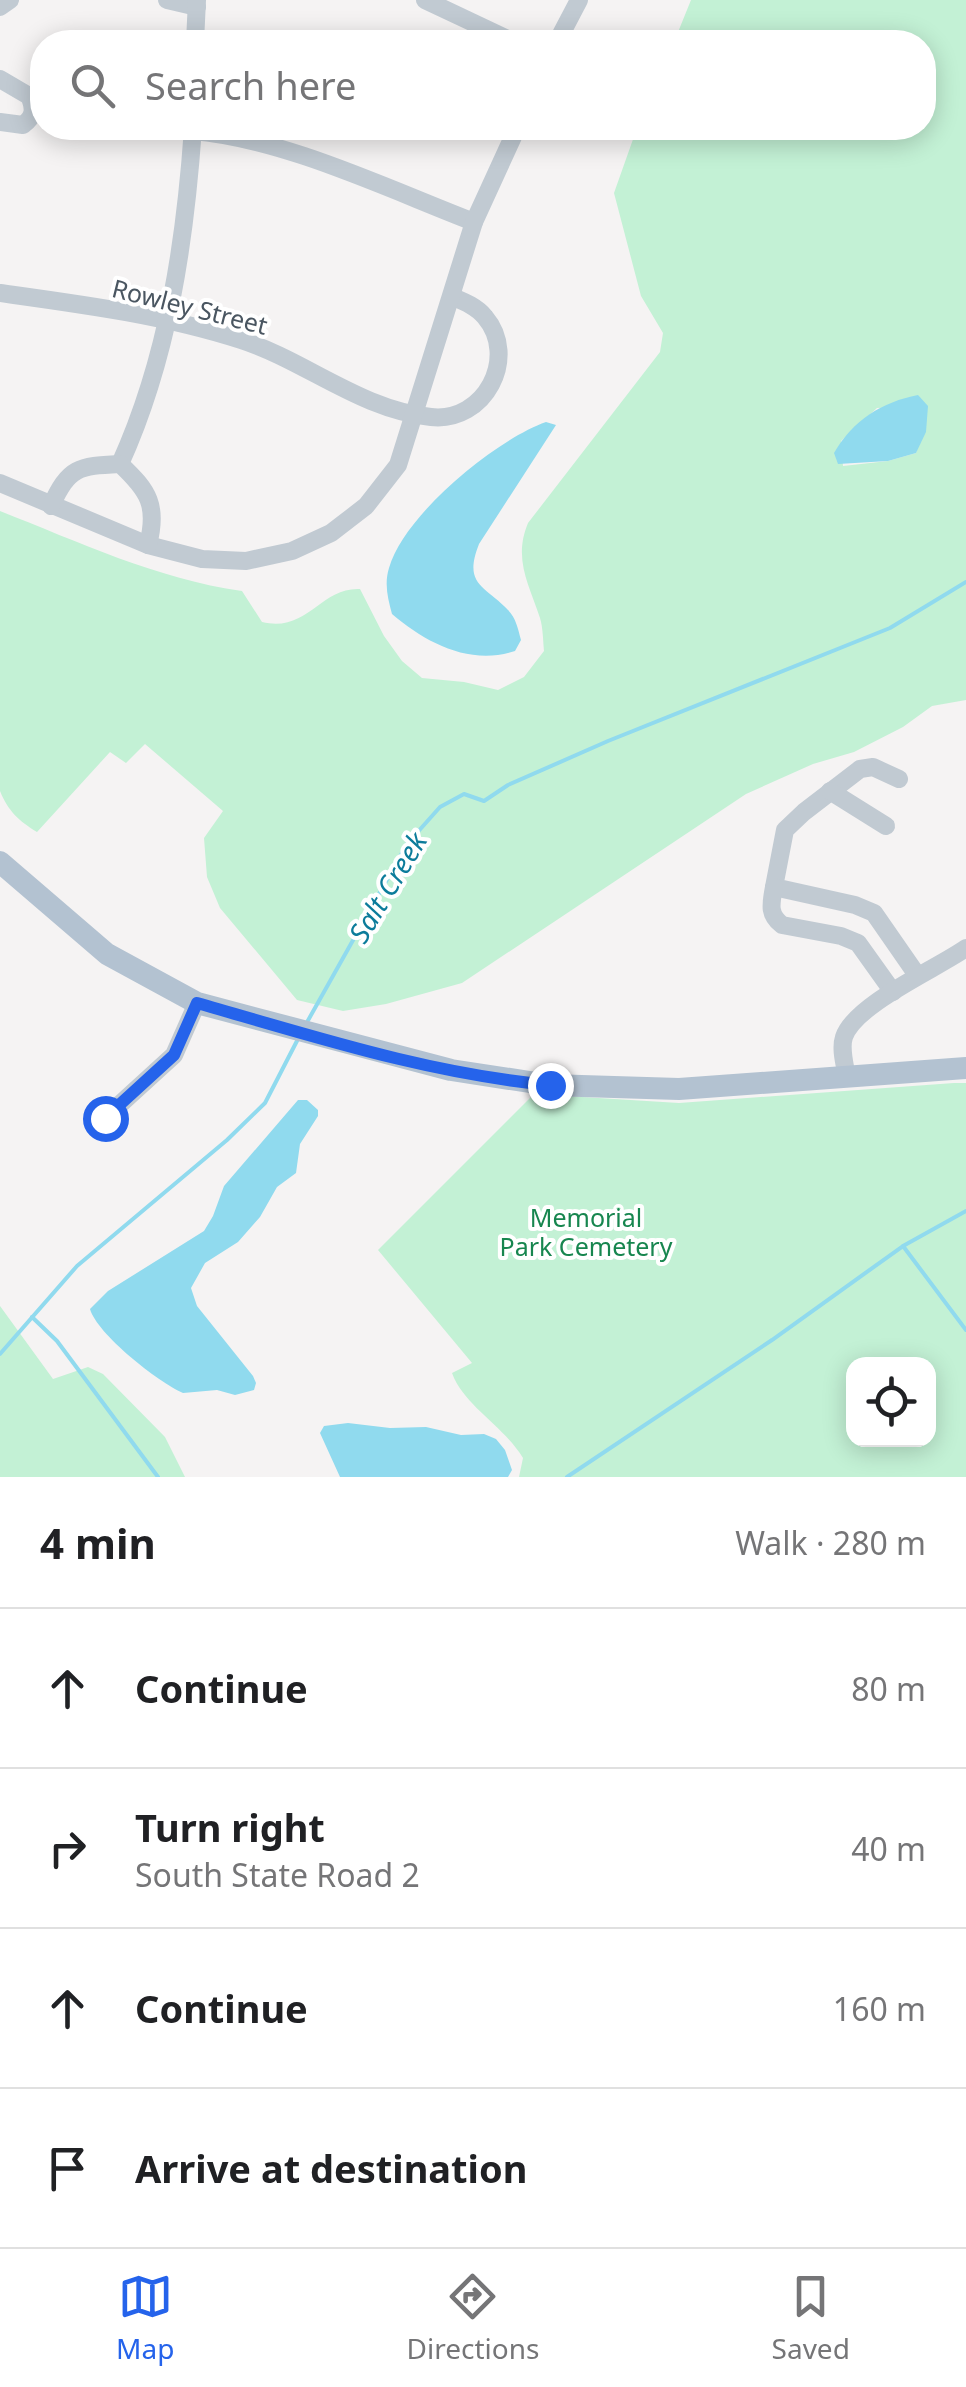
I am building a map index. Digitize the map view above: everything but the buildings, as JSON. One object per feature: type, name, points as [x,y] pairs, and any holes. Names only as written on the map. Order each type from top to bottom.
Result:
[{"type":"main road","points":[[0,844],[30,876],[45,900]]},
{"type":"main road","points":[[0,862],[107,954],[197,1003],[337,1042],[490,1078],[596,1088],[679,1090],[966,1068]]},
{"type":"street","points":[[0,6],[10,0]]},
{"type":"street","points":[[167,0],[197,3],[196,30]]},
{"type":"street","points":[[425,0],[489,30]]},
{"type":"street","points":[[563,30],[578,0]]},
{"type":"street","points":[[0,79],[30,99]]},
{"type":"street","points":[[0,122],[22,126],[30,119]]},
{"type":"street","points":[[120,464],[148,394],[168,322],[179,266],[191,140]]},
{"type":"street","points":[[252,140],[474,222]]},
{"type":"street","points":[[0,483],[148,545],[202,559],[246,562],[292,551],[331,534],[366,506],[398,465],[474,222],[512,140]]},
{"type":"street","name":"Rowley Street","points":[[0,293],[168,322],[240,340],[290,360],[353,394],[415,415]]},
{"type":"street","points":[[415,415],[452,418],[466,413],[484,396],[493,375],[497,344],[488,319],[453,297]]},
{"type":"street","points":[[493,375],[513,380]]},
{"type":"street","points":[[51,506],[63,479],[78,470],[120,464]]},
{"type":"street","points":[[120,464],[136,479],[149,500],[154,520],[148,545]]},
{"type":"street","points":[[893,992],[858,943],[782,925],[774,920],[771,906],[785,830],[860,770],[873,767],[899,779]]},
{"type":"street","points":[[830,791],[886,826]]},
{"type":"street","points":[[774,887],[874,913],[917,974]]},
{"type":"street","points":[[847,1077],[844,1036],[853,1023],[917,974],[931,971],[966,948]]},
{"type":"street","points":[[105,1118],[174,1055],[197,1003]]},
{"type":"green space","points":[[691,0],[966,0],[966,700],[932,706],[903,727],[854,752],[813,764],[746,794],[462,983],[386,1004],[343,1011],[297,1000],[220,908],[207,877],[204,838],[223,811],[145,744],[126,763],[110,752],[37,832],[7,804],[0,791],[0,511],[149,569],[242,591],[262,622],[291,621],[334,595],[360,589],[384,636],[402,661],[422,678],[498,690],[524,677],[544,651],[541,622],[522,560],[528,523],[660,352],[663,333],[641,296],[614,193],[633,140],[936,140],[936,30],[679,30]],"holes":[[[927,406],[916,453],[843,466],[841,441],[877,408]]]},
{"type":"green space","name":"Memorial Park Cemetery","points":[[966,1083],[966,1477],[519,1477],[523,1458],[465,1396],[452,1373],[472,1363],[378,1250],[534,1094],[679,1103]]},
{"type":"green space","points":[[0,1306],[53,1379],[88,1367],[103,1374],[165,1437],[185,1477],[0,1477]]},
{"type":"water","points":[[918,395],[928,406],[926,432],[916,453],[888,461],[838,464],[834,453],[859,422],[892,402]]},
{"type":"water","points":[[546,422],[556,425],[479,544],[473,568],[478,583],[513,617],[521,640],[515,651],[482,656],[465,654],[419,634],[392,614],[387,580],[398,547],[454,482],[502,445]]},
{"type":"water","points":[[298,1100],[307,1100],[318,1110],[318,1116],[300,1144],[296,1173],[277,1187],[260,1217],[238,1242],[205,1263],[191,1288],[197,1306],[253,1376],[254,1390],[235,1395],[217,1390],[183,1393],[130,1356],[104,1331],[90,1309],[108,1291],[204,1231],[224,1186]]},
{"type":"water","points":[[348,1423],[484,1434],[496,1439],[505,1450],[512,1470],[508,1477],[340,1477],[320,1433],[324,1426]]},
{"type":"waterway","name":"Salt Creek","points":[[306,1024],[407,844],[440,807],[464,794],[484,801],[508,785],[608,741],[890,628],[966,582]]},
{"type":"waterway","name":"Salt Creek","points":[[0,1354],[77,1266],[227,1140],[265,1103],[299,1037]]},
{"type":"waterway","points":[[567,1477],[772,1340],[903,1246],[966,1211]]},
{"type":"waterway","points":[[903,1246],[966,1330]]},
{"type":"waterway","points":[[32,1317],[57,1341],[158,1477]]},
{"type":"route","points":[[105,1118],[174,1055],[197,1003],[410,1061],[490,1078],[550,1085]]}]
